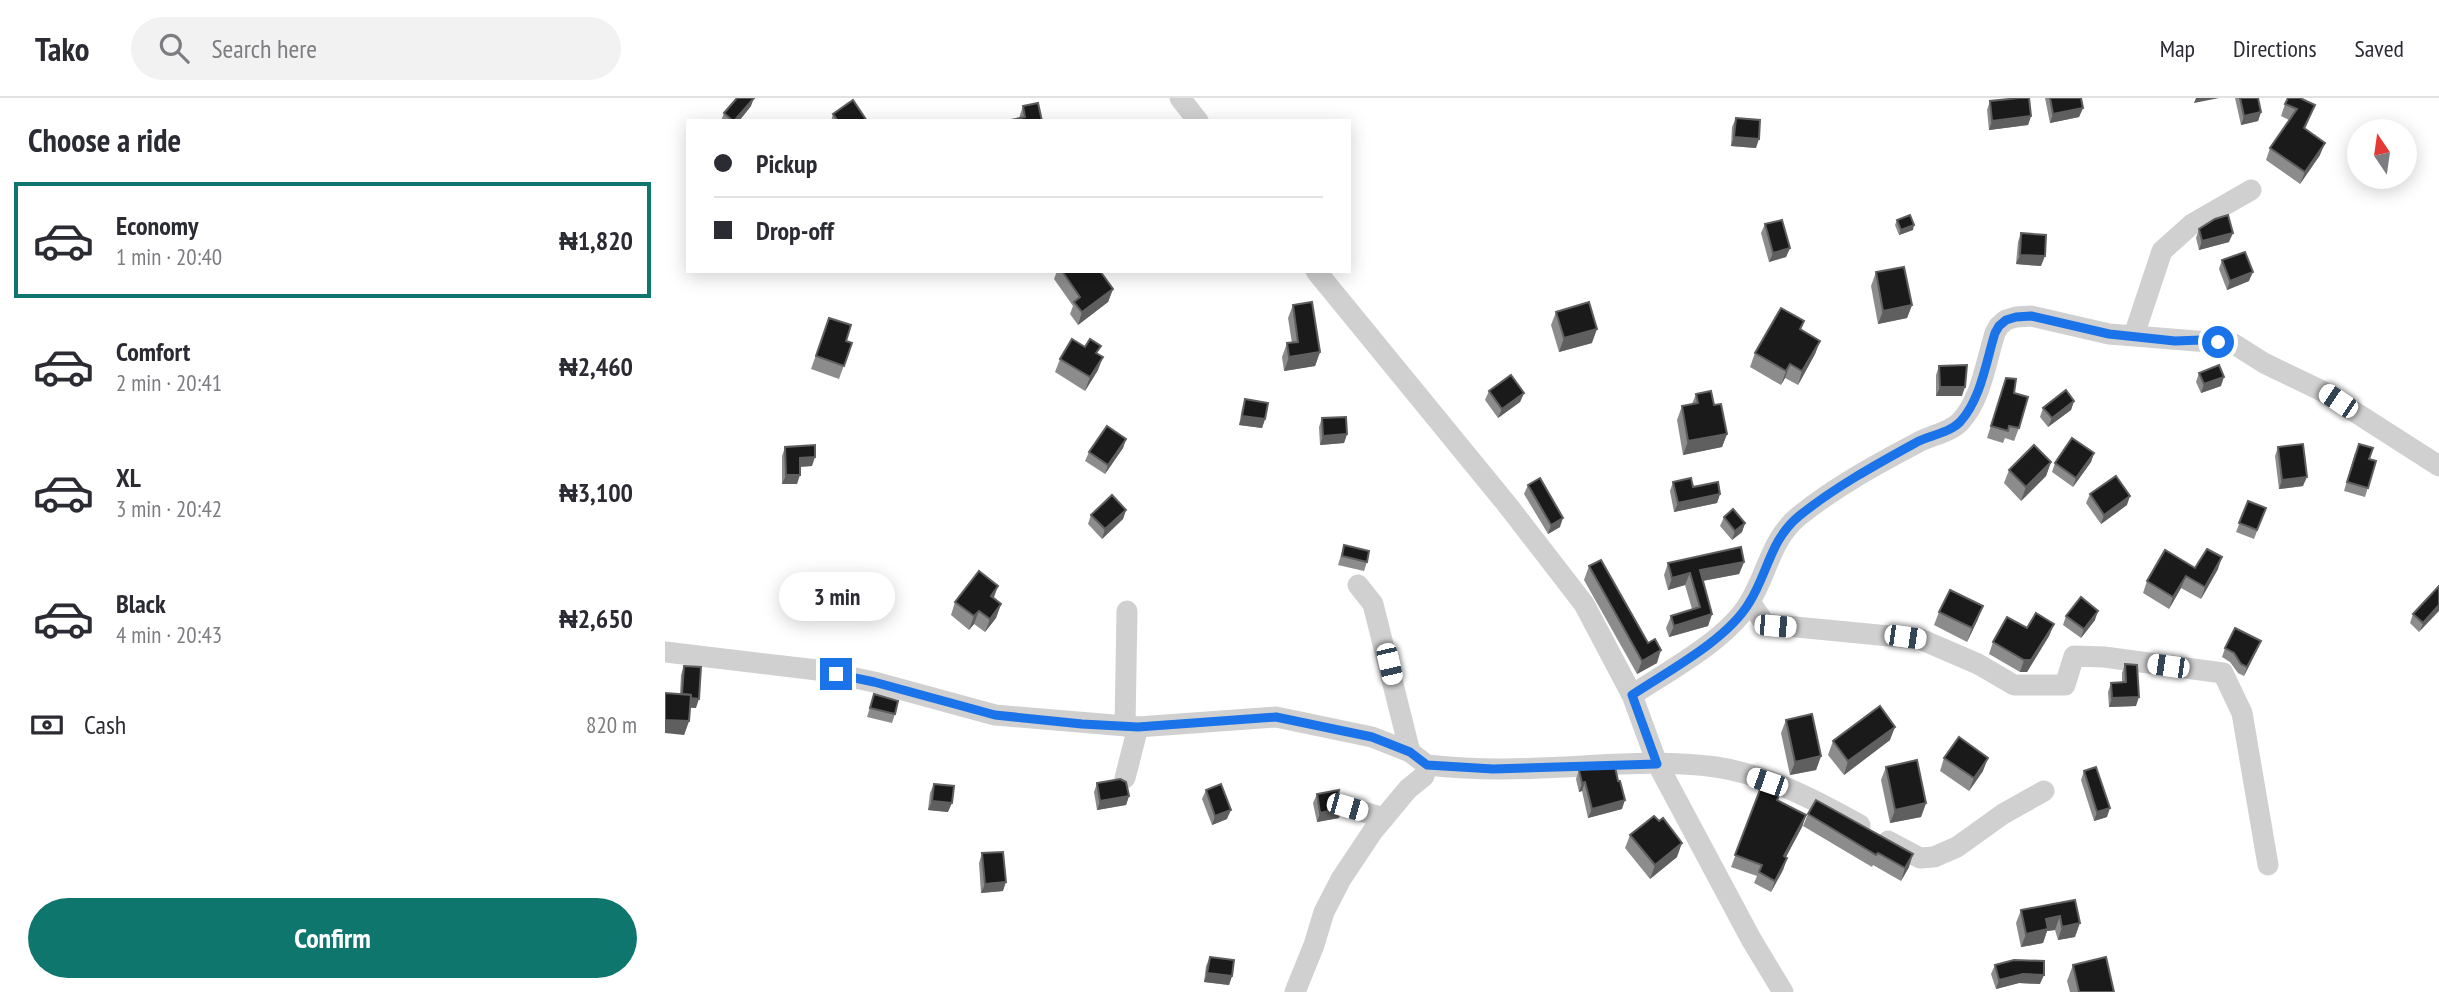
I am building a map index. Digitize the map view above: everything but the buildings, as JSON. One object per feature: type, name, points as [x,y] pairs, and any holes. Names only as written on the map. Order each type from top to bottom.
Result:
[{"type":"street","points":[[1180,98],[1196,119]]},
{"type":"street","points":[[2134,335],[2162,251],[2192,224],[2251,190]]},
{"type":"street","points":[[1319,273],[1509,507],[1584,604],[1632,695],[1657,764],[1751,939],[1783,992]]},
{"type":"street","points":[[1632,695],[1715,639],[1735,622],[1750,602],[1780,536],[1798,518],[1920,440],[1949,430],[1959,422],[1974,403],[1995,333],[2006,320],[2016,317],[2031,316],[2109,334],[2234,344],[2264,363],[2322,391],[2439,466]]},
{"type":"street","points":[[1295,992],[1324,912],[1341,880],[1384,818],[1408,789],[1424,776],[1373,604],[1358,585]]},
{"type":"street","points":[[1750,602],[1765,624],[1920,639],[1978,664],[2014,685],[2066,685],[2074,656],[2104,657],[2223,673],[2242,713],[2268,865]]},
{"type":"street","points":[[1125,778],[1132,727],[1127,611]]},
{"type":"street","points":[[665,652],[817,670],[874,682],[995,715],[1132,727],[1276,717],[1372,737],[1419,758],[1493,769],[1657,764],[1719,768],[1815,800],[1920,858],[1934,857],[1957,847],[2003,814],[2044,791]]},
{"type":"street","points":[[1347,807],[1384,818]]},
{"type":"route","points":[[836,674],[995,715],[1082,724],[1138,727],[1276,717],[1372,737],[1410,752],[1427,765],[1452,768],[1657,764],[1632,695],[1715,639],[1735,622],[1750,602],[1780,536],[1798,518],[1818,502],[1920,440],[1949,430],[1959,422],[1974,403],[1995,333],[2006,320],[2031,316],[2109,334],[2175,341],[2218,342]]}]
